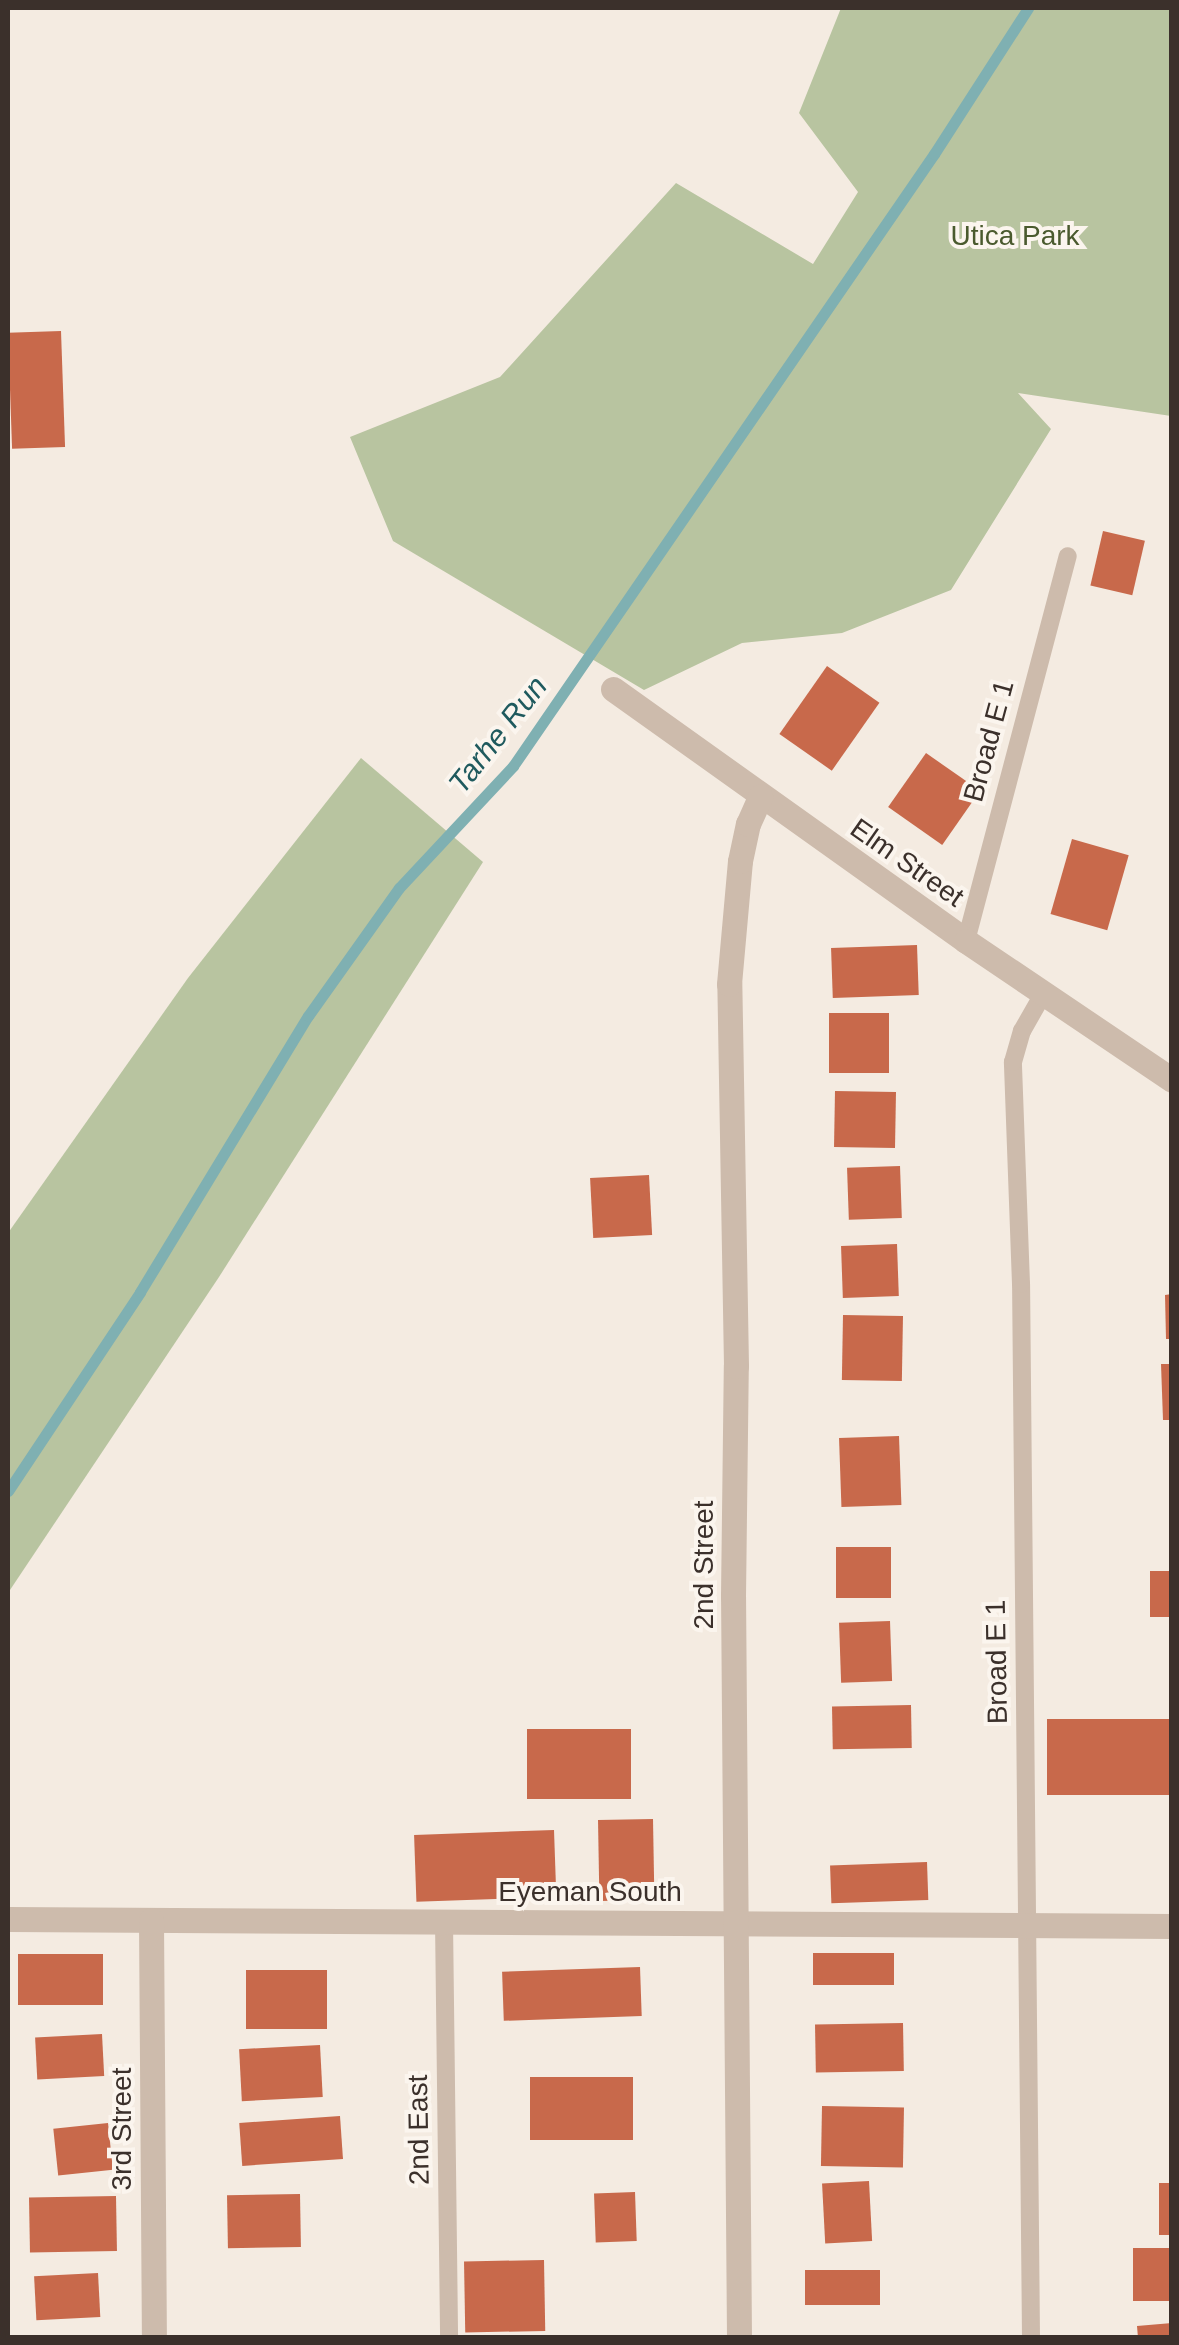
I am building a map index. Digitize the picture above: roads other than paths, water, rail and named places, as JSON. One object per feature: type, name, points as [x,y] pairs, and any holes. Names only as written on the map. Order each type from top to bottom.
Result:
[{"type":"street","name":"Elm Street","points":[[614,689],[966,941],[1172,1080]]},
{"type":"street","name":"2nd Street","points":[[739,2338],[736,1366],[729,984],[740,861],[748,824],[760,796]]},
{"type":"street","name":"Eyeman South","points":[[8,1919],[1172,1926]]},
{"type":"street","name":"3rd Street","points":[[150,1920],[154,2338]]},
{"type":"lane","name":"Broad E 1","points":[[966,941],[1068,556]]},
{"type":"lane","name":"Broad E 1","points":[[1031,2338],[1020,1284],[1013,1062],[1022,1031],[1044,994]]},
{"type":"lane","name":"2nd East","points":[[444,1921],[449,2338]]},
{"type":"waterway","name":"Tarhe Run","points":[[8,1491],[140,1292],[308,1016],[399,888],[513,766],[934,154],[1028,8]]},
{"type":"park label","name":"Utica Park","points":[[1015,236]]}]
